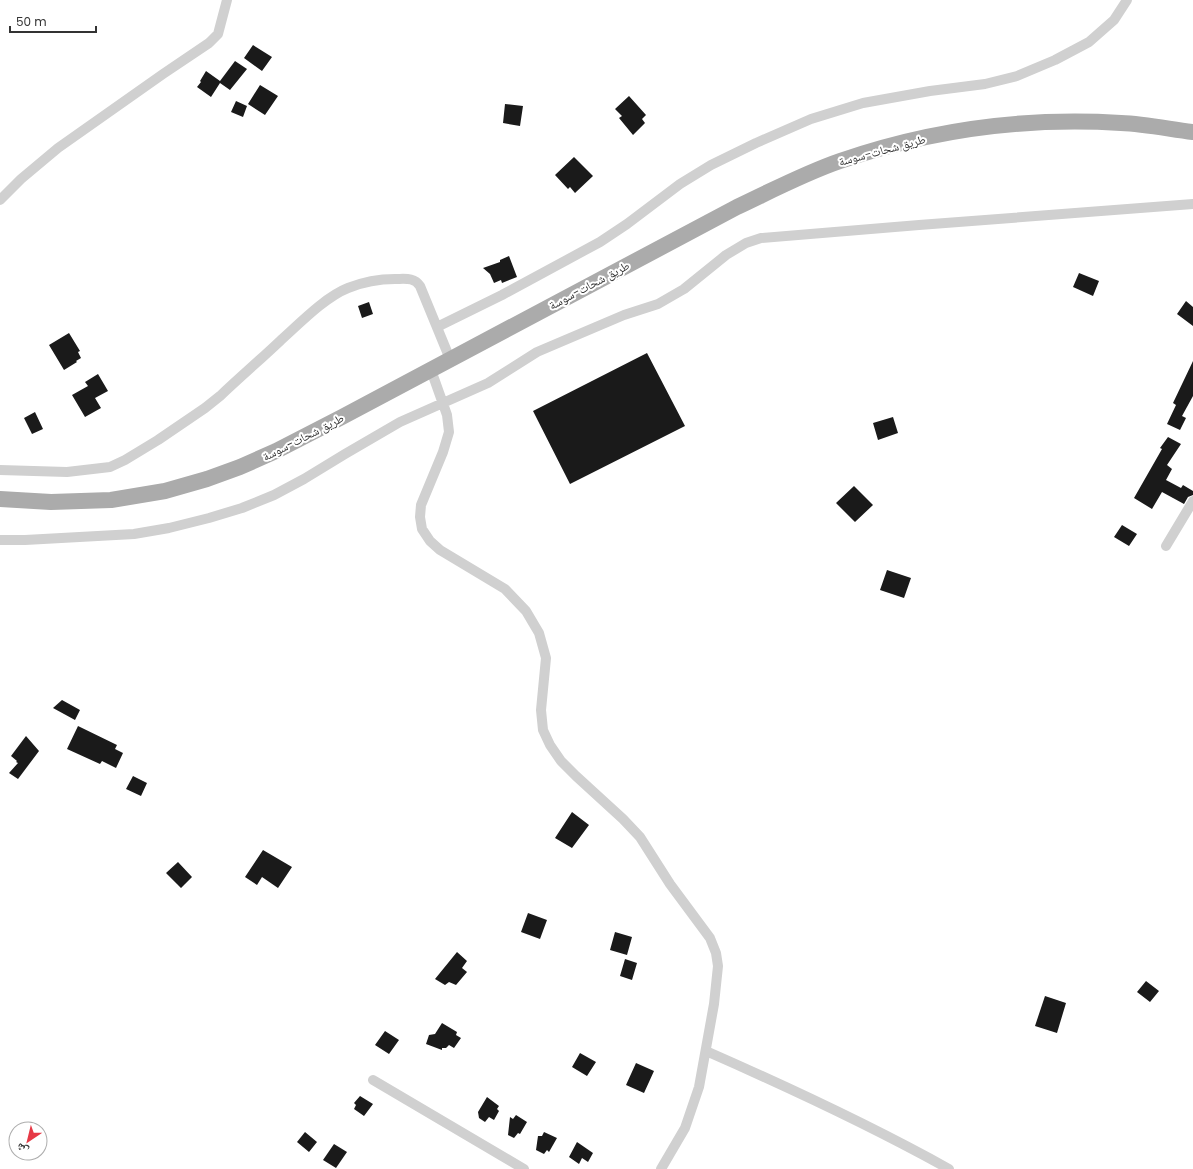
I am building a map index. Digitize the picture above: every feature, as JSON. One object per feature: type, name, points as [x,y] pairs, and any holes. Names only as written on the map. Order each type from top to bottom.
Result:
[{"type":"main road","name":"طريق شحات-سوسة","points":[[0,500],[51,502],[111,500],[165,491],[207,479],[240,467],[276,451],[431,370],[737,207],[838,162],[874,150],[901,142],[955,132],[1020,123],[1075,121],[1122,123],[1193,132]]},
{"type":"street","points":[[0,200],[21,179],[58,148],[209,43],[218,34],[227,0]]},
{"type":"street","points":[[437,327],[502,295],[600,242],[627,224],[680,184],[711,165],[756,143],[811,119],[863,103],[930,91],[984,84],[1017,76],[1056,60],[1089,42],[1114,20],[1127,0]]},
{"type":"street","points":[[0,540],[134,534],[169,528],[242,508],[274,495],[304,479],[400,422],[488,383],[538,352],[624,315],[658,304],[684,289],[726,255],[746,243],[761,238],[1193,204]]},
{"type":"street","points":[[0,470],[66,472],[110,467],[125,460],[158,440],[205,408],[308,315],[329,299],[347,288],[371,281],[392,279],[415,280],[420,286],[450,359]]},
{"type":"street","points":[[431,370],[447,415],[449,432],[443,452],[421,505],[420,517],[422,529],[430,541],[440,550],[505,589],[526,611],[539,633],[546,658],[541,710],[543,730],[550,745],[561,761],[624,819],[640,837],[670,884],[710,938],[716,953],[718,966],[714,1004],[699,1087],[685,1128],[661,1169]]},
{"type":"street","points":[[1166,546],[1193,501]]},
{"type":"street","points":[[706,1051],[758,1073],[841,1112],[949,1169]]},
{"type":"street","points":[[374,1080],[524,1169]]},
{"type":"building","points":[[253,45],[272,57],[262,71],[244,58]]},
{"type":"building","points":[[235,61],[247,69],[230,90],[220,83],[211,97],[197,87],[206,71],[220,81]]},
{"type":"building","points":[[260,85],[278,96],[265,115],[248,104]]},
{"type":"building","points":[[629,96],[646,115],[642,119],[645,123],[633,135],[619,118],[622,116],[615,109]]},
{"type":"building","points":[[236,101],[247,106],[243,117],[231,112]]},
{"type":"building","points":[[505,104],[523,106],[520,126],[503,123]]},
{"type":"building","points":[[574,157],[593,176],[575,193],[570,187],[568,189],[555,175]]},
{"type":"building","points":[[509,256],[517,277],[502,283],[501,280],[494,283],[490,274],[483,268],[500,262],[500,260]]},
{"type":"building","points":[[1079,273],[1099,281],[1093,296],[1073,287]]},
{"type":"building","points":[[1186,301],[1193,307],[1193,326],[1177,314]]},
{"type":"building","points":[[369,302],[373,314],[362,318],[358,306]]},
{"type":"building","points":[[69,333],[80,351],[78,352],[81,358],[64,370],[49,345]]},
{"type":"building","points":[[647,353],[685,426],[570,484],[533,411]]},
{"type":"building","points":[[1193,361],[1193,396],[1182,416],[1186,418],[1180,430],[1167,424],[1176,405],[1173,403]]},
{"type":"building","points":[[98,374],[108,391],[95,398],[101,408],[85,417],[72,395],[88,386],[85,382]]},
{"type":"building","points":[[35,412],[43,429],[32,434],[24,418]]},
{"type":"building","points":[[893,417],[898,433],[878,440],[873,423]]},
{"type":"building","points":[[1168,437],[1181,444],[1167,465],[1172,469],[1166,480],[1181,488],[1183,485],[1193,491],[1193,495],[1188,497],[1184,504],[1162,492],[1152,509],[1134,498],[1162,449],[1160,448]]},
{"type":"building","points":[[854,486],[873,505],[855,522],[836,503]]},
{"type":"building","points":[[1122,525],[1137,534],[1129,546],[1114,537]]},
{"type":"building","points":[[887,570],[911,578],[904,598],[880,590]]},
{"type":"building","points":[[62,700],[80,710],[75,720],[53,708]]},
{"type":"building","points":[[78,726],[117,745],[115,749],[123,753],[116,768],[102,761],[100,764],[67,749]]},
{"type":"building","points":[[26,736],[39,751],[18,779],[9,773],[18,763],[11,756]]},
{"type":"building","points":[[133,776],[147,783],[141,796],[126,789]]},
{"type":"building","points":[[572,812],[589,825],[572,848],[555,838]]},
{"type":"building","points":[[263,850],[292,867],[278,888],[262,877],[257,885],[245,877]]},
{"type":"building","points":[[178,862],[192,877],[181,888],[166,873]]},
{"type":"building","points":[[528,913],[547,920],[540,939],[521,932]]},
{"type":"building","points":[[615,932],[632,937],[627,955],[610,950]]},
{"type":"building","points":[[457,952],[467,961],[462,968],[467,972],[456,985],[449,982],[445,985],[435,979]]},
{"type":"building","points":[[625,959],[637,963],[632,980],[620,976]]},
{"type":"building","points":[[1146,981],[1159,991],[1150,1002],[1137,992]]},
{"type":"building","points":[[1045,996],[1066,1003],[1057,1033],[1035,1026]]},
{"type":"building","points":[[442,1023],[457,1032],[456,1035],[461,1038],[454,1048],[449,1045],[446,1048],[442,1048],[442,1050],[426,1044],[429,1035],[435,1034]]},
{"type":"building","points":[[385,1031],[399,1040],[389,1054],[375,1045]]},
{"type":"building","points":[[580,1053],[596,1062],[587,1076],[572,1067]]},
{"type":"building","points":[[636,1063],[654,1071],[644,1093],[626,1085]]},
{"type":"building","points":[[360,1096],[373,1104],[364,1116],[354,1109],[356,1105],[354,1103]]},
{"type":"building","points":[[487,1097],[499,1106],[497,1109],[499,1111],[494,1120],[489,1117],[485,1122],[479,1118],[478,1112]]},
{"type":"building","points":[[516,1115],[527,1122],[520,1134],[518,1133],[514,1138],[508,1135],[510,1117],[513,1119]]},
{"type":"building","points":[[305,1132],[317,1142],[309,1152],[297,1142]]},
{"type":"building","points":[[544,1132],[557,1138],[549,1152],[547,1150],[544,1154],[536,1150],[538,1136],[542,1136]]},
{"type":"building","points":[[577,1142],[593,1153],[588,1162],[582,1158],[579,1164],[569,1157]]},
{"type":"building","points":[[334,1144],[347,1152],[336,1168],[323,1160]]}]
